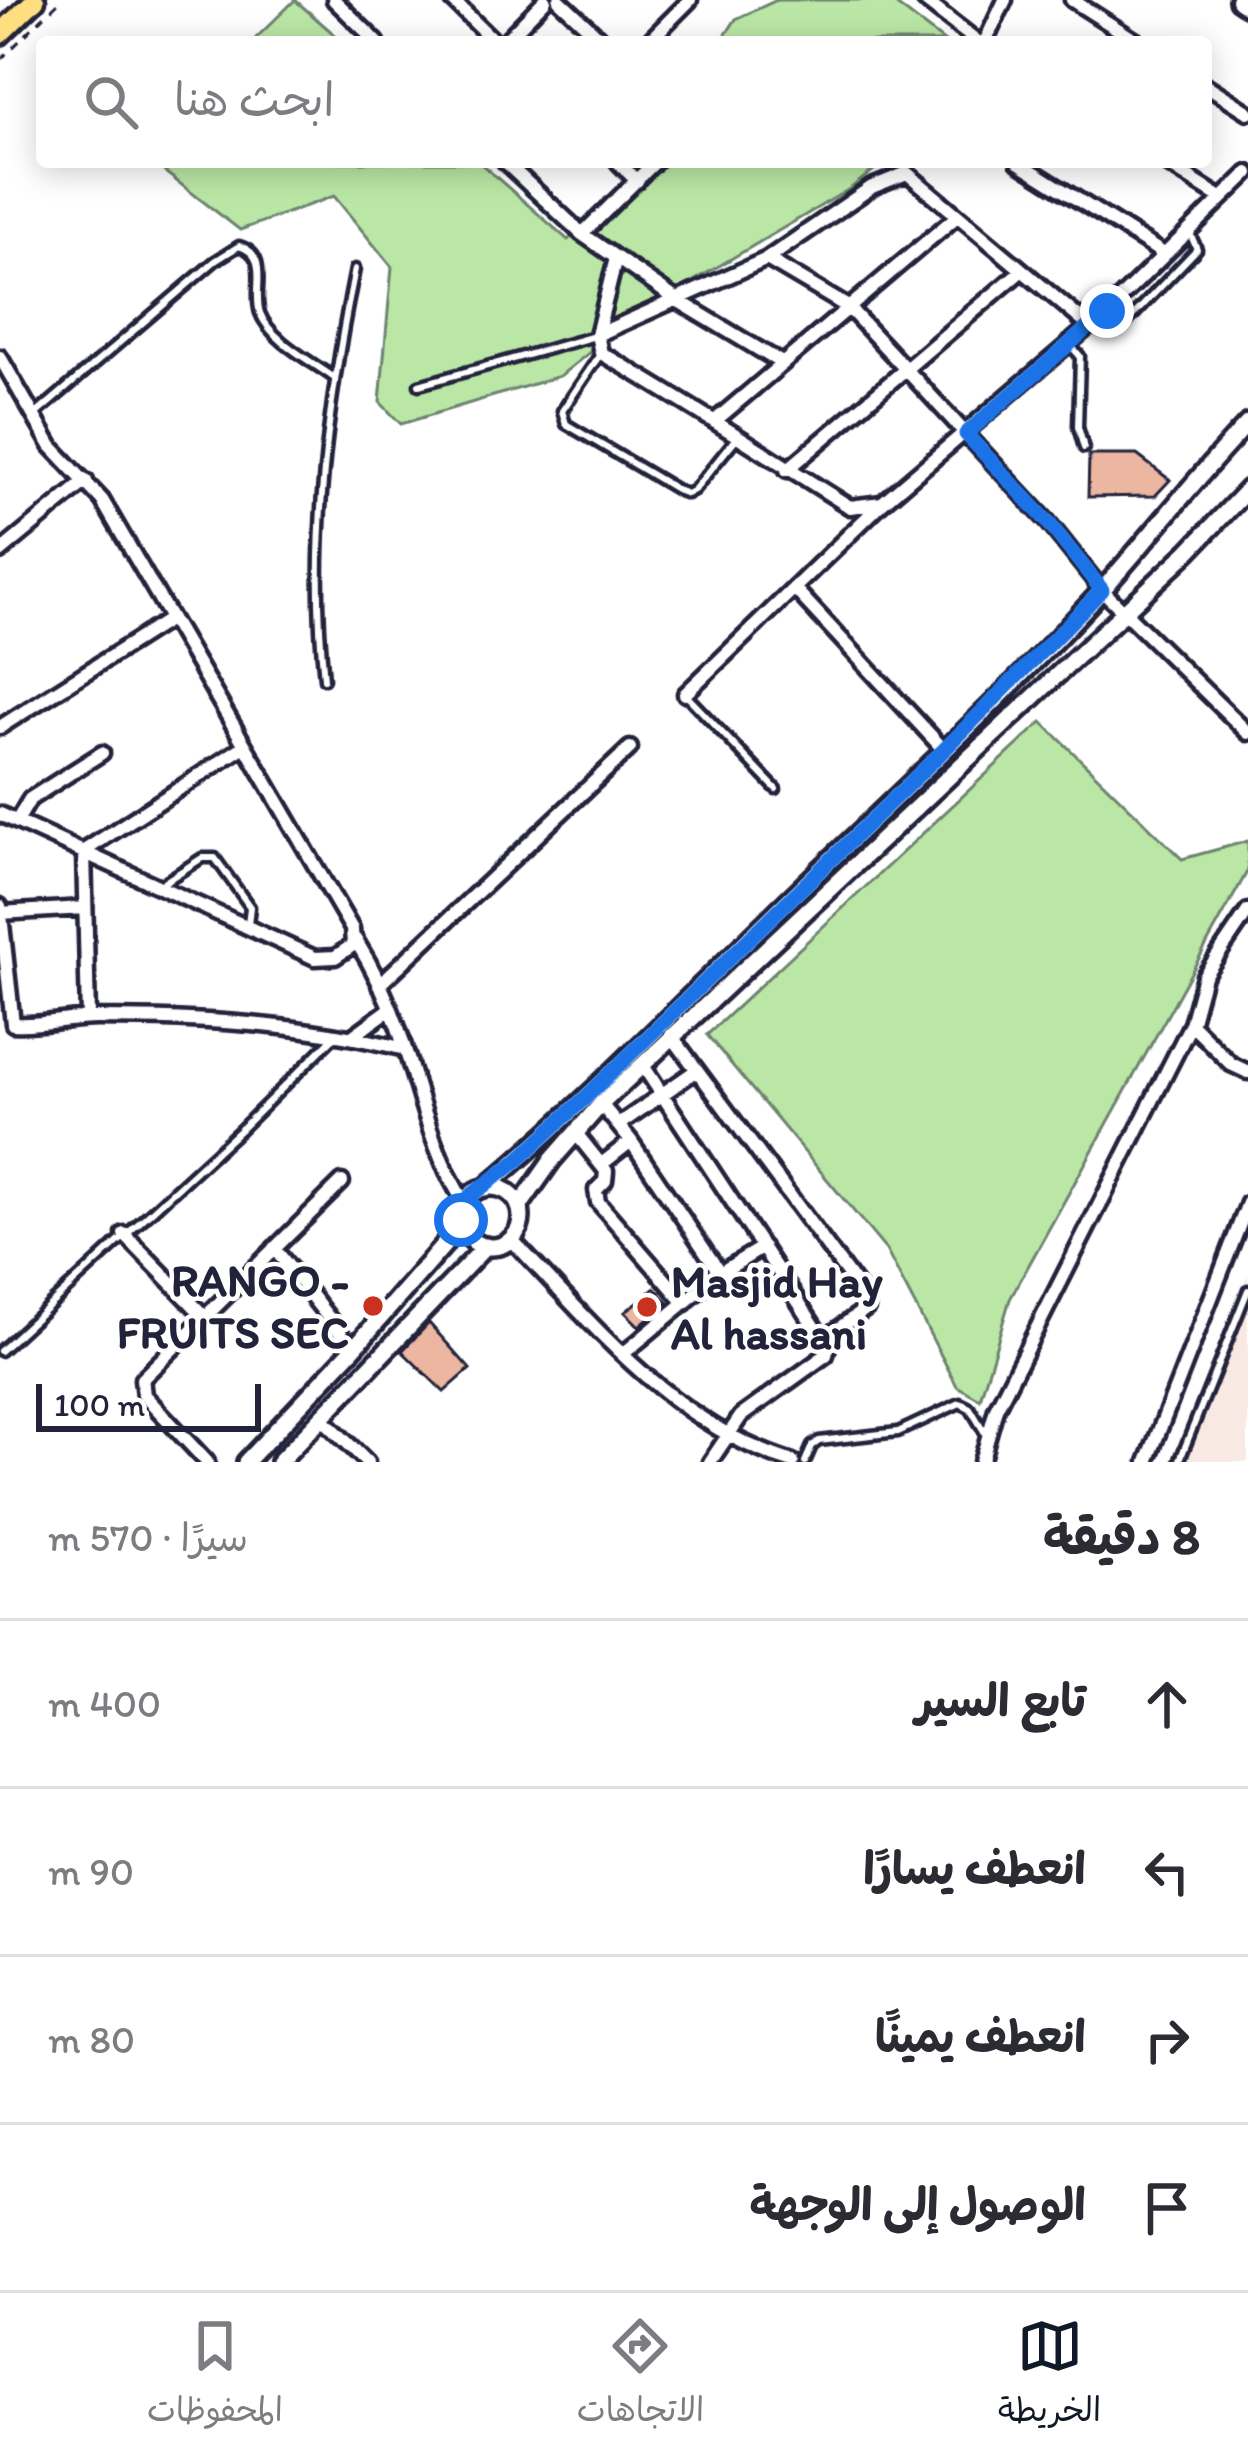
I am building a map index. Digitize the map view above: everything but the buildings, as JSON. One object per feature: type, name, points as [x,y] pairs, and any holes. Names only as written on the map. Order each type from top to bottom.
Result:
[{"type":"main road","points":[[0,34],[35,0]]},
{"type":"main road","points":[[1239,0],[1248,6]]},
{"type":"street","points":[[334,0],[371,36]]},
{"type":"street","points":[[452,0],[492,36]]},
{"type":"street","points":[[506,36],[545,0]]},
{"type":"street","points":[[559,0],[598,36]]},
{"type":"street","points":[[654,36],[690,0]]},
{"type":"street","points":[[924,0],[973,36]]},
{"type":"street","points":[[984,36],[1005,0]]},
{"type":"street","points":[[1072,0],[1129,36]]},
{"type":"street","points":[[1212,89],[1248,112]]},
{"type":"street","points":[[511,168],[582,234],[677,300],[781,362]]},
{"type":"street","points":[[624,168],[637,181]]},
{"type":"street","points":[[582,234],[649,168]]},
{"type":"street","points":[[597,335],[767,259],[907,168]]},
{"type":"street","points":[[910,168],[956,217],[1090,326]]},
{"type":"street","points":[[1027,168],[1163,254]]},
{"type":"street","points":[[1174,168],[1221,198]]},
{"type":"street","points":[[685,694],[882,503],[1070,345],[1248,173]]},
{"type":"street","points":[[716,420],[956,217]]},
{"type":"street","points":[[616,258],[597,335],[602,353],[850,506],[882,503]]},
{"type":"street","points":[[767,259],[848,307],[1048,522],[1102,590],[1248,733]]},
{"type":"street","points":[[787,470],[1021,271]]},
{"type":"street","points":[[0,357],[57,455],[103,500],[348,921],[390,1009],[471,1240],[499,1246],[511,1239],[520,1224],[519,1207],[502,1189],[485,1188]]},
{"type":"street","points":[[246,1462],[444,1245],[463,1211],[485,1188],[586,1097],[944,750],[1102,590],[1248,423]]},
{"type":"street","points":[[0,552],[86,482]]},
{"type":"street","points":[[519,1207],[575,1132],[671,1035],[1124,612],[1248,489]]},
{"type":"street","points":[[794,588],[944,750]]},
{"type":"street","points":[[0,727],[170,619]]},
{"type":"street","points":[[85,851],[243,747]]},
{"type":"street","points":[[380,985],[630,748]]},
{"type":"street","points":[[17,821],[29,799],[102,753]]},
{"type":"street","points":[[0,814],[322,960],[346,952],[355,939]]},
{"type":"street","points":[[85,851],[88,1018]]},
{"type":"street","points":[[84,908],[0,911],[6,1027],[88,1018],[199,1018],[337,1033],[405,1048]]},
{"type":"street","points":[[981,1462],[996,1409],[1191,1024],[1204,976],[1244,927],[1248,911]]},
{"type":"street","points":[[353,1036],[390,1009]]},
{"type":"street","points":[[1191,1024],[1231,1064],[1248,1072]]},
{"type":"street","points":[[671,1035],[867,1300],[866,1308],[824,1339]]},
{"type":"street","points":[[642,1064],[824,1339],[826,1355],[741,1416],[710,1462]]},
{"type":"street","points":[[618,1125],[697,1070]]},
{"type":"street","points":[[601,1104],[720,1273]]},
{"type":"street","points":[[575,1132],[607,1174],[596,1190],[598,1202],[685,1303]]},
{"type":"street","points":[[603,1163],[631,1141]]},
{"type":"street","points":[[207,1462],[144,1395],[147,1372],[342,1182]]},
{"type":"street","points":[[1147,1462],[1248,1203]]},
{"type":"street","points":[[124,1234],[203,1316]]},
{"type":"street","points":[[511,1239],[623,1354],[692,1414],[725,1436],[788,1461]]},
{"type":"street","points":[[279,1462],[485,1246]]},
{"type":"street","points":[[623,1354],[720,1273],[763,1247]]},
{"type":"street","points":[[274,1248],[353,1348]]},
{"type":"street","points":[[321,1417],[367,1462]]},
{"type":"lane","points":[[1107,311],[1128,322],[1189,260],[1198,243],[1187,230]]},
{"type":"lane","points":[[33,416],[215,261],[239,246],[250,250],[260,264],[257,300],[262,319],[274,334],[333,377]]},
{"type":"lane","points":[[324,679],[318,624],[320,523],[333,377],[355,268]]},
{"type":"lane","points":[[419,386],[597,335]]},
{"type":"lane","points":[[1070,345],[1080,356],[1078,427],[1084,448]]},
{"type":"lane","points":[[602,353],[562,410],[566,424],[582,435],[687,494],[738,435]]},
{"type":"lane","points":[[685,694],[776,789]]},
{"type":"lane","points":[[158,887],[202,858],[215,858],[250,907],[246,928]]},
{"type":"lane","points":[[0,1351],[240,1130],[337,1033]]},
{"type":"lane","points":[[1179,1462],[1248,1290]]},
{"type":"lane","points":[[806,1462],[819,1441],[898,1432],[960,1403],[970,1408],[986,1436]]},
{"type":"path","points":[[0,59],[61,0]]},
{"type":"shaded area","points":[[1248,1274],[1248,1462],[1171,1462]]},
{"type":"green space","points":[[295,0],[336,36],[258,36]]},
{"type":"green space","points":[[777,0],[890,0],[937,36],[725,36],[736,19]]},
{"type":"green space","points":[[160,168],[486,168],[568,240],[643,168],[876,168],[851,188],[636,315],[560,376],[401,424],[380,402],[392,267],[334,196],[240,230]]},
{"type":"green space","points":[[1042,722],[1182,859],[1248,841],[1248,870],[1010,1299],[980,1399],[957,1386],[886,1250],[707,1035]]},
{"type":"place","name":"RANGO - FRUITS SEC","points":[[373,1306]]},
{"type":"place","name":"Masjid Hay Al hassani","points":[[647,1307]]},
{"type":"route","points":[[461,1220],[470,1196],[517,1161],[586,1097],[1102,590],[1048,522],[966,434],[1107,311]]}]
